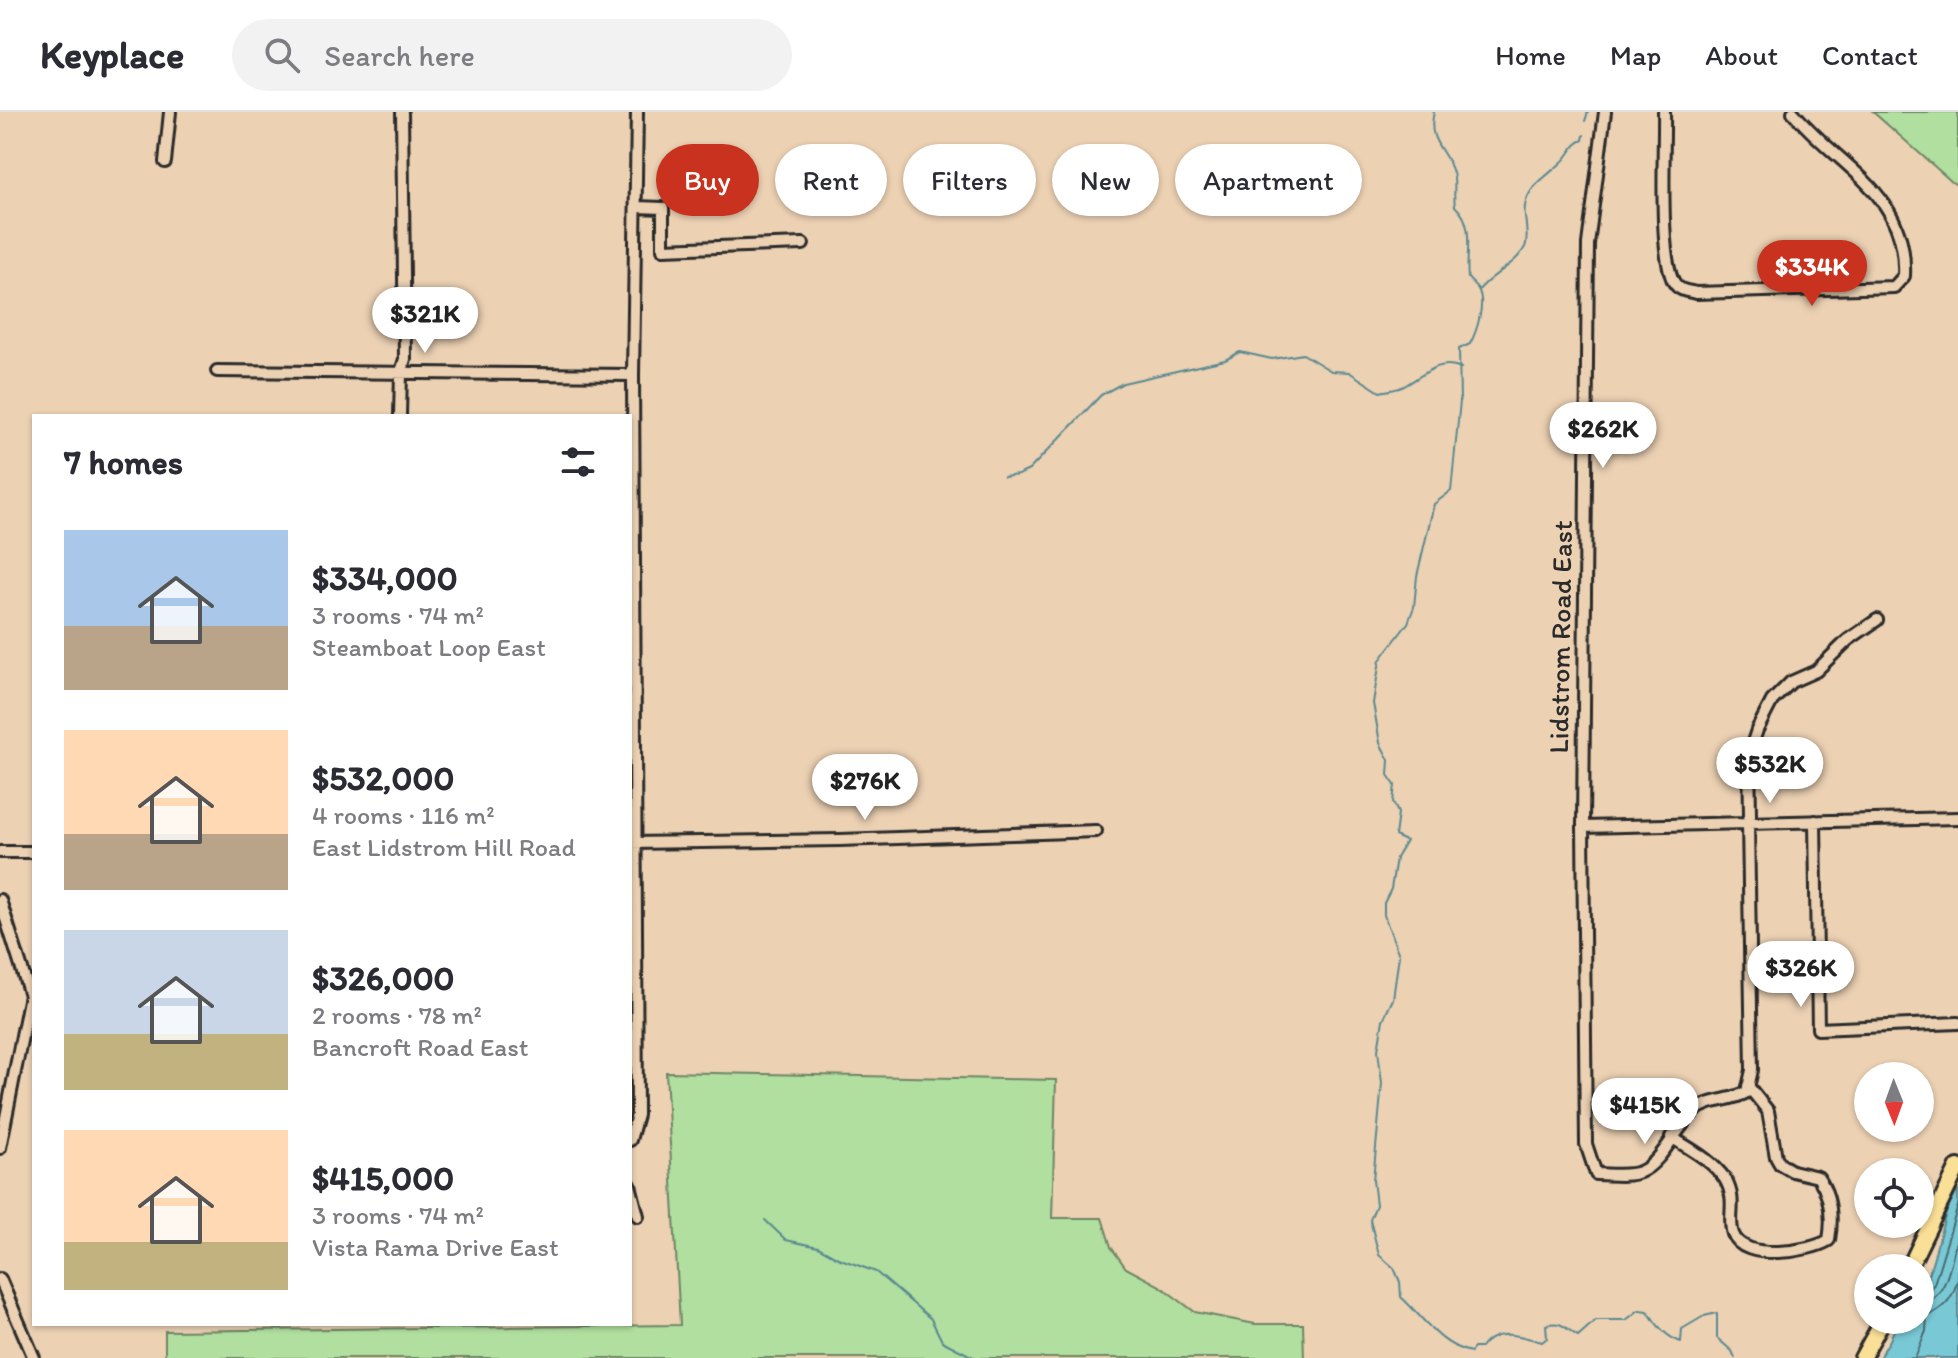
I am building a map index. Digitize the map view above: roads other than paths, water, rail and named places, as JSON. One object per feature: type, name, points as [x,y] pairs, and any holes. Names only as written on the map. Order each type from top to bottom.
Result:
[{"type":"main road","points":[[1916,1254],[1958,1167]]},
{"type":"main road","points":[[1862,1358],[1875,1334]]},
{"type":"street","points":[[165,162],[170,112]]},
{"type":"street","points":[[400,414],[401,372],[405,359],[402,112]]},
{"type":"street","points":[[632,1133],[637,1115],[632,843],[636,617],[633,375],[637,112]]},
{"type":"street","name":"Lidstrom Road East","points":[[1605,112],[1588,244],[1583,827],[1586,1144],[1596,1174],[1641,1172],[1658,1159],[1671,1137]]},
{"type":"street","points":[[1664,112],[1665,235],[1669,267],[1673,281],[1680,290],[1696,293],[1894,287],[1904,276],[1905,256],[1891,213],[1872,185],[1793,112]]},
{"type":"street","points":[[637,207],[663,208],[663,249],[803,244]]},
{"type":"street","points":[[217,371],[633,375]]},
{"type":"street","points":[[1748,1086],[1768,1111],[1780,1164],[1792,1171],[1818,1177],[1827,1191],[1832,1223],[1829,1240],[1817,1247],[1754,1252],[1742,1247],[1732,1233],[1733,1197],[1725,1179],[1710,1162],[1671,1137],[1708,1102],[1735,1099],[1747,1092],[1748,1086],[1752,1070],[1749,754],[1757,730],[1772,701],[1791,682],[1816,671],[1848,640],[1877,620]]},
{"type":"street","points":[[1583,827],[1958,818]]},
{"type":"street","points":[[1815,821],[1818,1029],[1958,1023]]},
{"type":"street","points":[[632,843],[1096,831]]},
{"type":"street","points":[[0,863],[0,852],[32,852]]},
{"type":"street","points":[[0,900],[30,995],[0,1148]]},
{"type":"street","points":[[0,1279],[34,1358]]},
{"type":"water","points":[[1958,1190],[1958,1358],[1879,1358],[1892,1334],[1934,1334],[1934,1256],[1947,1210]]},
{"type":"waterway","points":[[1434,112],[1433,131],[1453,173],[1455,206],[1468,231],[1468,278],[1478,289],[1481,309],[1470,344],[1459,349],[1460,401],[1451,491],[1434,504],[1417,576],[1414,607],[1408,623],[1380,660],[1373,703],[1380,743],[1389,760],[1388,775],[1395,785],[1393,802],[1398,813],[1395,836],[1406,841],[1396,858],[1391,889],[1384,903],[1384,915],[1399,955],[1393,999],[1383,1020],[1378,1050],[1382,1083],[1373,1180],[1376,1205],[1370,1220],[1379,1255],[1394,1268],[1400,1282],[1401,1297],[1441,1338],[1460,1349],[1471,1352],[1501,1335],[1542,1342],[1547,1338],[1546,1325],[1552,1324],[1560,1324],[1578,1336],[1596,1320],[1626,1320],[1639,1310],[1648,1311],[1662,1330],[1681,1342],[1682,1329],[1704,1316],[1717,1313],[1717,1338],[1732,1351],[1735,1358]]},
{"type":"waterway","points":[[1585,121],[1588,112]]},
{"type":"waterway","points":[[1479,290],[1521,254],[1526,244],[1527,199],[1542,179],[1583,140],[1584,135]]},
{"type":"waterway","points":[[1004,477],[1029,470],[1101,395],[1123,383],[1225,360],[1240,352],[1272,359],[1303,354],[1331,371],[1349,372],[1380,392],[1403,387],[1439,366],[1461,368]]},
{"type":"waterway","points":[[765,1220],[786,1240],[818,1247],[876,1272],[931,1319],[942,1341],[975,1358]]}]
